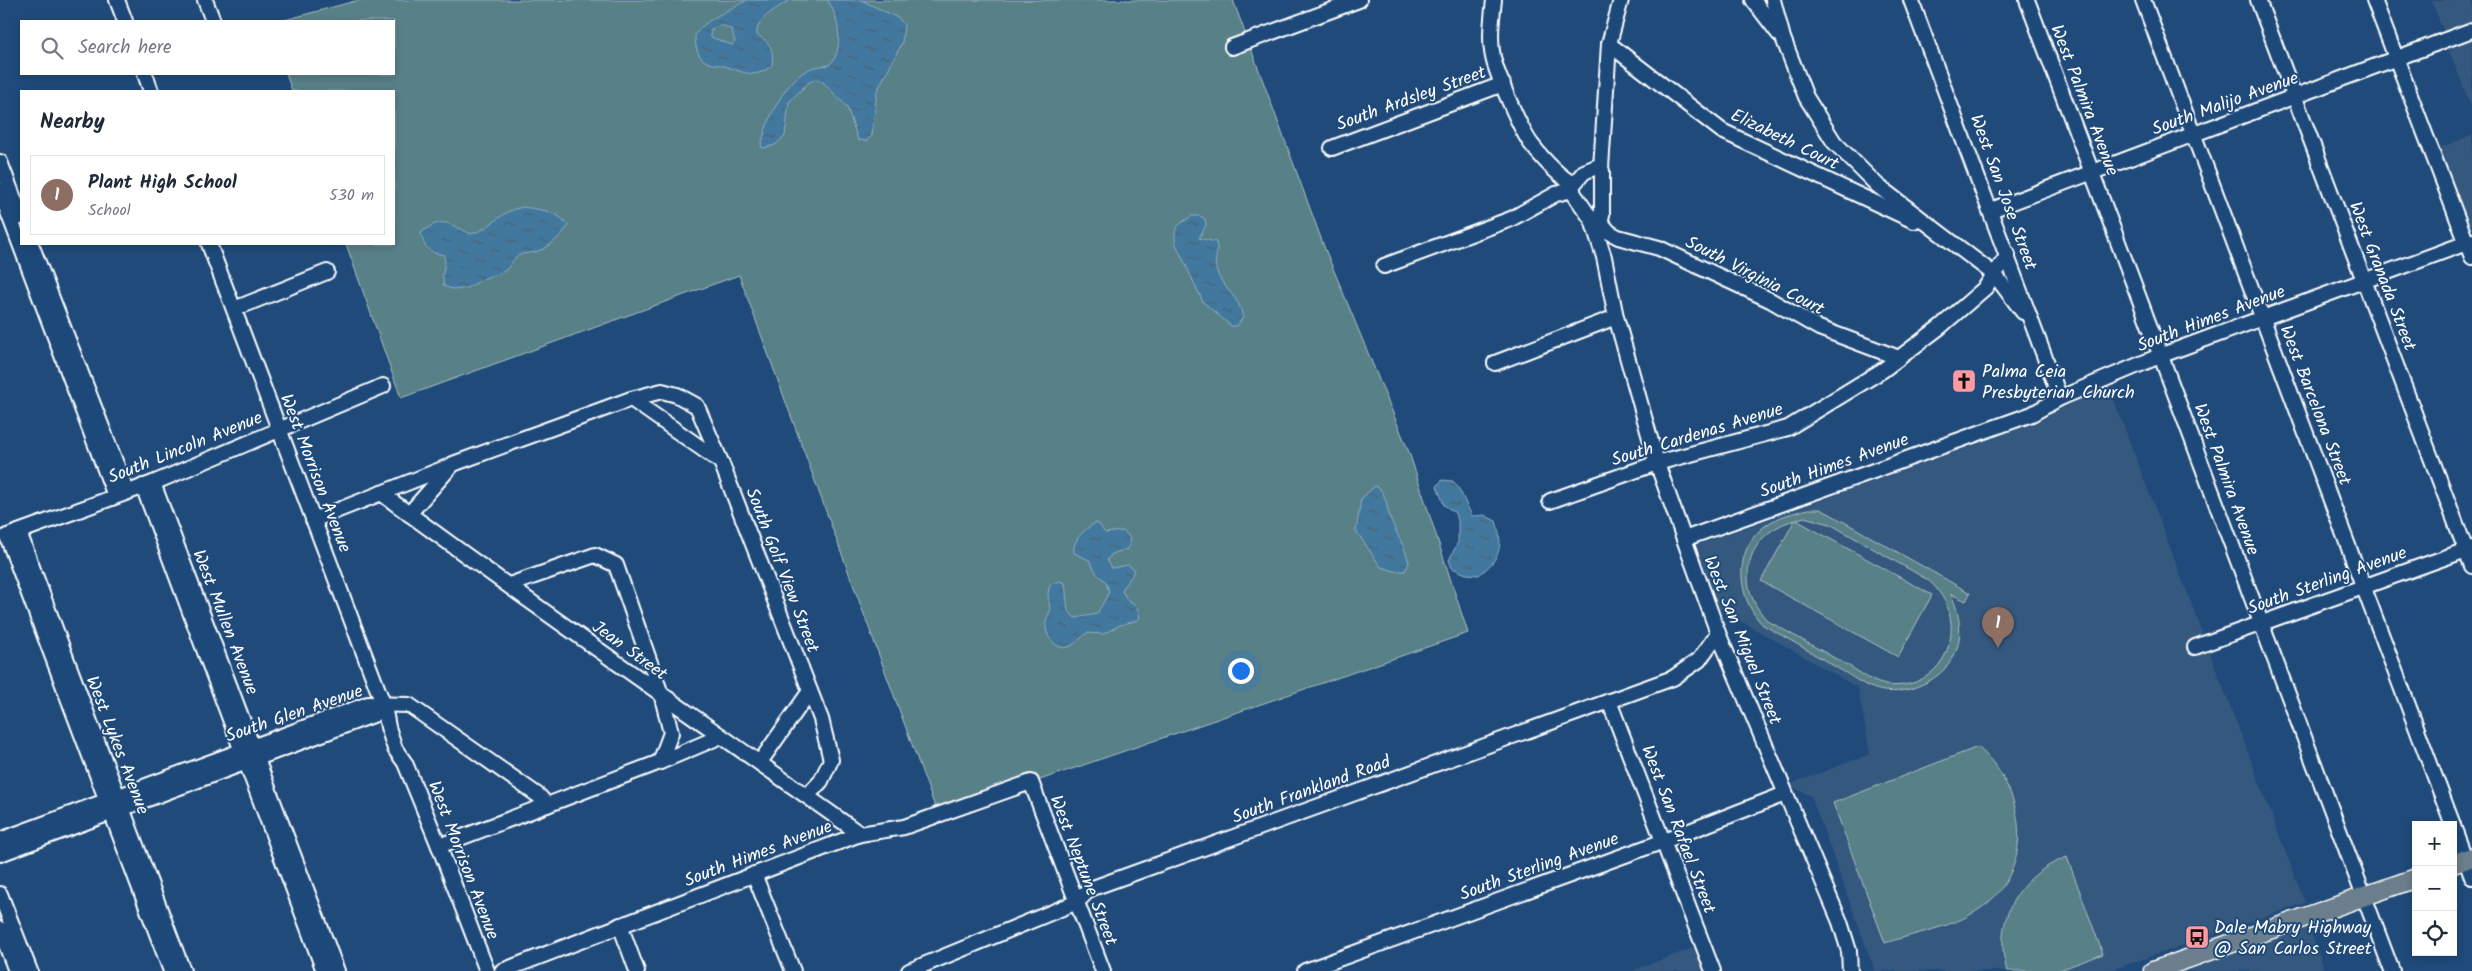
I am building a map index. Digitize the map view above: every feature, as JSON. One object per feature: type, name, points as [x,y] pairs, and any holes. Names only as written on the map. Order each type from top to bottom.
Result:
[{"type":"main road","points":[[2153,971],[2177,967],[2412,879]]},
{"type":"street","points":[[117,0],[125,20]]},
{"type":"street","points":[[205,0],[213,20]]},
{"type":"street","points":[[1232,47],[1359,0]]},
{"type":"street","points":[[1494,0],[1491,29],[1493,57],[1530,144],[1573,187],[1595,220],[1602,215],[1601,168],[1609,44],[1621,0]]},
{"type":"street","points":[[1753,0],[1783,38]]},
{"type":"street","points":[[1773,0],[1783,38],[1806,97],[1834,142],[1880,188],[1995,275],[2031,323]]},
{"type":"street","name":"West San Jose Street","points":[[1911,0],[2060,398]]},
{"type":"street","name":"West Palmira Avenue","points":[[2027,0],[2392,971]]},
{"type":"street","name":"West Barcelona Street","points":[[2143,0],[2264,318],[2451,821]]},
{"type":"street","name":"West Granada Street","points":[[2258,0],[2469,549],[2472,566]]},
{"type":"street","points":[[2374,0],[2469,242],[2472,257]]},
{"type":"street","name":"South Malijo Avenue","points":[[1991,210],[2472,30]]},
{"type":"street","name":"Elizabeth Court","points":[[1609,44],[1722,131],[1878,203],[1942,235]]},
{"type":"street","points":[[145,75],[151,90]]},
{"type":"street","name":"South Ardsley Street","points":[[1332,148],[1503,84]]},
{"type":"street","points":[[0,162],[20,215]]},
{"type":"street","points":[[1384,266],[1511,219],[1556,194],[1573,187],[1590,168],[1601,168]]},
{"type":"street","points":[[1878,203],[1880,188]]},
{"type":"street","points":[[0,191],[20,241]]},
{"type":"street","name":"West San Miguel Street","points":[[1595,220],[1616,317],[1657,463],[1718,634],[1840,922],[1849,951],[1850,971]]},
{"type":"street","name":"South Virginia Court","points":[[1595,220],[1618,237],[1659,248],[1770,300],[1819,328],[1899,358]]},
{"type":"street","name":"South Himes Avenue","points":[[1684,539],[2032,414],[2060,398],[2162,355],[2469,242]]},
{"type":"street","points":[[22,245],[121,494]]},
{"type":"street","points":[[31,245],[121,494]]},
{"type":"street","name":"West Morrison Avenue","points":[[209,245],[385,710],[388,727],[396,749],[405,763],[440,846],[487,971]]},
{"type":"street","name":"South Cardenas Avenue","points":[[1550,501],[1657,463],[1788,428],[1899,358],[1984,288],[2008,256]]},
{"type":"street","points":[[234,310],[327,272]]},
{"type":"street","points":[[1496,363],[1616,317]]},
{"type":"street","name":"South Lincoln Avenue","points":[[9,536],[148,484],[383,386]]},
{"type":"street","name":"South Golf View Street","points":[[313,520],[452,464],[630,398],[662,391],[697,406],[721,462],[821,719],[831,760],[821,781],[807,796]]},
{"type":"street","points":[[630,398],[721,462]]},
{"type":"street","name":"South Golf View Street","points":[[409,514],[452,464]]},
{"type":"street","name":"West Mullen Avenue","points":[[148,484],[249,754],[324,971]]},
{"type":"street","name":"Jean Street","points":[[381,493],[662,697],[760,762],[860,834]]},
{"type":"street","name":"West Lykes Avenue","points":[[9,536],[114,804],[183,971]]},
{"type":"street","name":"South Sterling Avenue","points":[[2195,647],[2365,588],[2469,549]]},
{"type":"street","points":[[509,585],[595,555],[606,558],[616,565],[662,697],[671,734],[660,762]]},
{"type":"street","name":"South Frankland Road","points":[[909,971],[1077,902],[1090,889],[1672,678],[1699,660],[1718,634]]},
{"type":"street","points":[[760,762],[810,691]]},
{"type":"street","name":"West San Rafael Street","points":[[1609,701],[1713,971]]},
{"type":"street","name":"South Glen Avenue","points":[[0,840],[114,804],[249,754],[368,704],[385,710],[398,704],[409,705],[539,796],[547,805]]},
{"type":"street","points":[[440,846],[660,762],[720,736]]},
{"type":"street","name":"West Mullen Avenue","points":[[249,754],[337,971]]},
{"type":"street","name":"South Himes Avenue","points":[[502,971],[860,834],[904,827],[1031,782]]},
{"type":"street","name":"West Neptune Street","points":[[1031,782],[1103,971]]},
{"type":"street","name":"South Sterling Avenue","points":[[1305,971],[1664,841],[1786,794]]},
{"type":"street","name":"South Glen Avenue","points":[[0,854],[114,804]]},
{"type":"street","name":"West Lykes Avenue","points":[[114,804],[172,971]]},
{"type":"street","name":"West Barcelona Street","points":[[2457,838],[2464,860],[2472,876]]},
{"type":"street","points":[[754,874],[793,971]]},
{"type":"street","points":[[0,894],[30,971]]},
{"type":"street","points":[[620,925],[637,971]]},
{"type":"street","points":[[0,929],[16,971]]},
{"type":"shaded area","points":[[2431,0],[2472,0],[2472,25],[2445,35]]},
{"type":"shaded area","points":[[2472,35],[2472,109],[2447,45]]},
{"type":"shaded area","points":[[2472,135],[2472,236],[2470,236],[2437,149]]},
{"type":"shaded area","points":[[2109,387],[2305,903],[2109,971],[1875,971],[1811,796],[1788,785],[1870,754],[1858,688],[1718,608],[1697,545],[2038,422],[2062,407]]},
{"type":"shaded area","points":[[2307,922],[2325,971],[2184,971],[2182,966]]},
{"type":"shaded area","points":[[1698,946],[1707,971],[1632,971]]},
{"type":"green space","points":[[359,0],[1233,0],[1325,249],[1409,452],[1468,633],[938,815],[739,275],[401,398],[346,245],[395,245],[395,90],[292,90],[286,75],[395,75],[395,20],[285,20]]},
{"type":"green space","points":[[1808,509],[1820,509],[1830,514],[1970,593],[1966,601],[1951,594],[1959,621],[1959,639],[1953,657],[1942,672],[1926,683],[1907,690],[1888,691],[1874,689],[1763,625],[1754,614],[1744,589],[1743,561],[1747,548],[1754,536],[1765,526],[1781,517]],"holes":[[[1804,517],[1830,524],[1928,580],[1942,596],[1949,614],[1951,632],[1947,650],[1938,666],[1925,677],[1907,684],[1886,685],[1876,682],[1768,621],[1757,607],[1750,592],[1748,577],[1750,562],[1755,548],[1765,536],[1778,527],[1795,520],[1761,581],[1898,657],[1932,595],[1796,520]]]},
{"type":"green space","points":[[1978,747],[1992,762],[2004,780],[2013,799],[2018,819],[2018,840],[2015,860],[2007,879],[1991,900],[1966,917],[1938,928],[1885,943],[1833,803]]},
{"type":"green space","points":[[2067,857],[2103,954],[2057,971],[2007,971],[2003,952],[2003,934],[2006,917],[2013,902],[2035,875]]},
{"type":"water","points":[[747,0],[790,0],[768,14],[757,29],[757,35],[771,47],[772,65],[760,73],[754,74],[705,61],[700,56],[695,43],[695,36],[698,31],[710,20]],"holes":[[[718,26],[724,26],[732,30],[735,42],[732,45],[711,37],[710,31]]]},
{"type":"water","points":[[827,0],[861,0],[898,18],[904,24],[902,43],[877,91],[872,136],[866,141],[858,140],[847,107],[822,81],[816,79],[808,83],[789,102],[785,136],[775,145],[761,147],[767,124],[786,89],[804,72],[814,67],[829,65],[834,59],[839,42],[839,33],[835,14]]},
{"type":"water","points":[[523,207],[554,214],[568,226],[551,244],[538,251],[519,255],[502,272],[462,289],[444,286],[444,255],[434,253],[428,249],[421,233],[435,224],[445,223],[471,234],[485,228],[508,212]]},
{"type":"water","points":[[1192,216],[1200,216],[1205,219],[1206,225],[1199,238],[1216,242],[1216,269],[1218,276],[1238,303],[1243,317],[1237,326],[1231,326],[1203,302],[1176,244],[1176,230],[1183,221]]},
{"type":"water","points":[[1442,480],[1453,481],[1472,516],[1484,515],[1496,521],[1500,538],[1498,552],[1492,563],[1479,575],[1466,574],[1452,568],[1449,560],[1458,542],[1458,520],[1454,512],[1444,505],[1437,486]]},
{"type":"water","points":[[1375,486],[1384,495],[1390,518],[1403,545],[1409,563],[1405,571],[1394,571],[1381,567],[1356,531],[1361,499]]},
{"type":"water","points":[[1095,523],[1099,524],[1105,533],[1122,531],[1128,536],[1130,541],[1127,549],[1112,554],[1107,560],[1112,568],[1128,565],[1134,569],[1122,591],[1128,601],[1137,607],[1140,617],[1138,620],[1120,625],[1103,634],[1087,633],[1076,643],[1063,648],[1051,640],[1046,627],[1046,619],[1050,611],[1048,594],[1051,584],[1060,581],[1065,583],[1068,611],[1075,618],[1097,614],[1109,592],[1106,582],[1097,574],[1089,560],[1074,553],[1077,539]]},
{"type":"place","name":"Palma Ceia Presbyterian Church","points":[[1964,381]]},
{"type":"place","name":"Plant High School","points":[[1998,648]]},
{"type":"place","name":"Dale Mabry Highway @ San Carlos Street","points":[[2197,937]]}]
